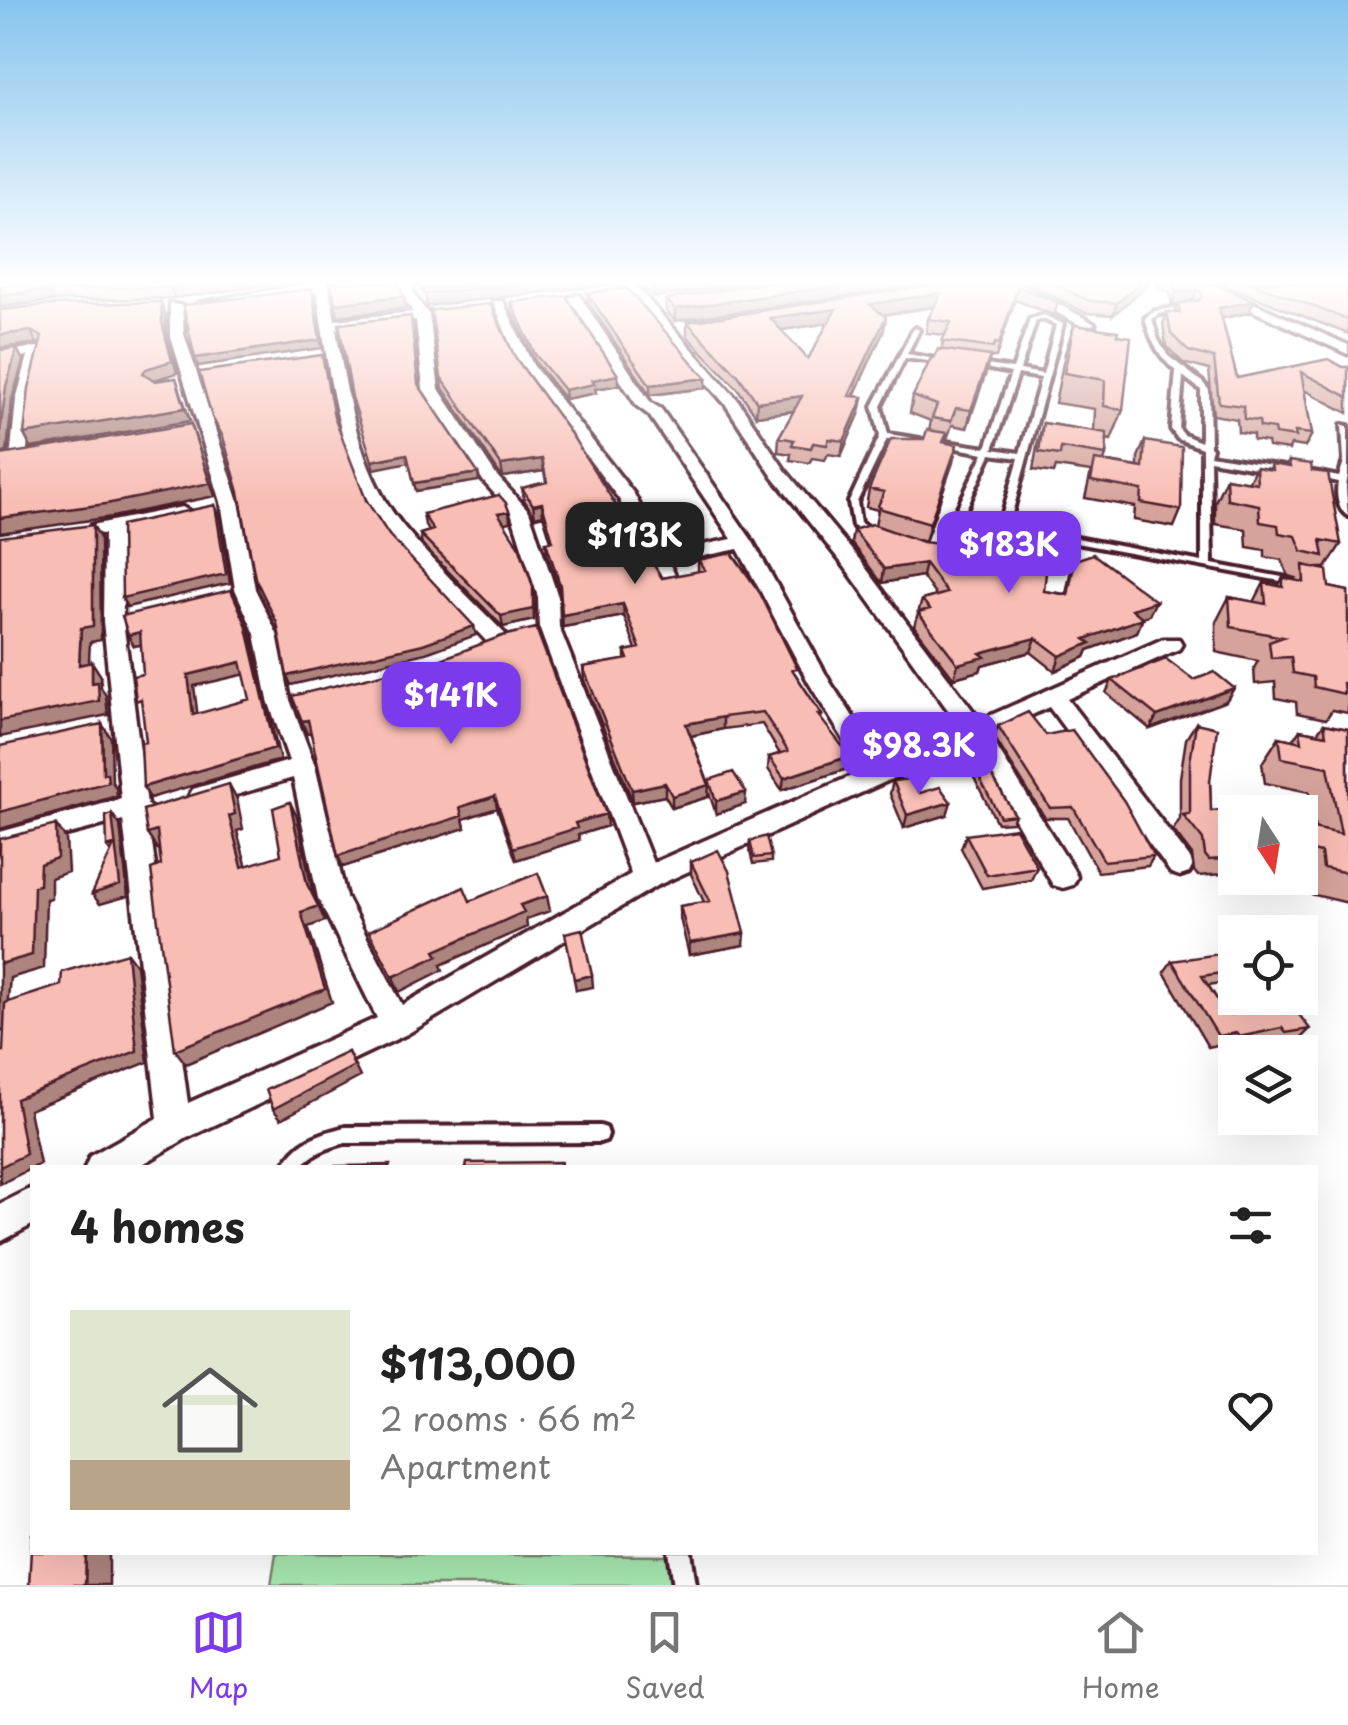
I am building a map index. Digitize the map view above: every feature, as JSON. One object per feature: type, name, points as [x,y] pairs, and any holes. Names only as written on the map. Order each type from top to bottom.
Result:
[{"type":"street","points":[[37,356],[9,460],[37,456]]},
{"type":"street","points":[[184,356],[191,377],[195,428],[215,447],[215,505],[236,591],[266,634],[289,697],[332,898],[396,1024]]},
{"type":"street","points":[[324,356],[379,506],[393,527],[515,635],[646,878]]},
{"type":"street","points":[[431,356],[431,389],[490,478],[520,511],[548,596],[515,635]]},
{"type":"street","points":[[521,356],[628,498],[662,567],[744,542]]},
{"type":"street","points":[[616,356],[645,406],[655,412],[744,542],[820,682],[878,775]]},
{"type":"street","points":[[699,356],[779,473],[852,563],[974,730],[1063,877]]},
{"type":"street","points":[[76,532],[215,505]]},
{"type":"street","points":[[113,527],[123,619],[115,724],[136,816],[176,1126]]},
{"type":"street","points":[[107,1165],[176,1126],[396,1024],[646,878],[1171,644]]},
{"type":"street","points":[[1052,695],[1180,866]]},
{"type":"street","points":[[136,816],[303,766]]},
{"type":"street","points":[[0,842],[125,808],[136,816]]},
{"type":"street","points":[[0,1224],[30,1207]]},
{"type":"lane","points":[[892,539],[856,524],[852,513],[884,436],[877,406],[906,356],[1044,376]]},
{"type":"lane","points":[[1021,356],[989,450],[949,536],[967,544],[992,544],[1004,527],[1050,356]]},
{"type":"lane","points":[[1164,356],[1199,381],[1205,390],[1208,564]]},
{"type":"lane","points":[[1180,370],[1175,430],[1181,437],[1208,453],[1341,480]]},
{"type":"lane","points":[[1345,427],[1348,461],[1341,480],[1348,513]]},
{"type":"lane","points":[[884,436],[1021,456]]},
{"type":"lane","points":[[1004,527],[1320,588]]},
{"type":"lane","points":[[948,552],[965,550],[967,544]]},
{"type":"lane","points":[[292,1165],[294,1158],[316,1144],[344,1136],[600,1134]]},
{"type":"lane","points":[[680,1555],[685,1585]]},
{"type":"green space","points":[[276,1555],[537,1555],[668,1556],[672,1585],[271,1585]]},
{"type":"building","points":[[0,356],[15,356],[6,386],[0,432]]},
{"type":"building","points":[[37,356],[171,356],[172,361],[143,373],[155,381],[176,378],[185,408],[24,434]]},
{"type":"building","points":[[322,356],[334,417],[366,500],[389,535],[474,626],[423,644],[287,676],[277,623],[255,578],[239,492],[199,372]]},
{"type":"building","points":[[345,356],[415,356],[418,384],[478,473],[414,483],[407,454],[372,461],[352,397]]},
{"type":"building","points":[[438,356],[515,356],[571,434],[662,578],[705,570],[698,560],[732,553],[760,593],[797,668],[792,669],[822,715],[818,715],[850,756],[784,778],[769,757],[788,751],[763,712],[723,717],[686,724],[709,785],[672,796],[665,783],[632,790],[583,667],[628,659],[625,651],[640,648],[623,604],[562,615],[560,585],[546,542],[553,541],[542,503],[533,505],[522,488],[547,482],[542,459],[501,465],[441,377]]},
{"type":"building","points":[[537,356],[605,356],[618,375],[592,380],[595,384],[564,390]]},
{"type":"building","points":[[630,356],[687,356],[706,378],[650,385]]},
{"type":"building","points":[[720,356],[808,359],[868,356],[849,396],[863,397],[844,441],[829,439],[827,445],[813,443],[811,448],[792,445],[794,440],[779,437],[802,396],[757,402]]},
{"type":"building","points":[[990,356],[971,410],[956,408],[951,421],[932,418],[937,405],[913,396],[934,358]]},
{"type":"building","points":[[1068,356],[1129,356],[1123,410],[1104,406],[1105,380],[1064,373]]},
{"type":"building","points":[[1206,356],[1231,356],[1237,378],[1328,359],[1348,367],[1348,397],[1301,372],[1312,434],[1275,434],[1274,429],[1260,427],[1259,421],[1244,419],[1243,406],[1219,403],[1214,358]]},
{"type":"building","points":[[1043,423],[1107,433],[1106,455],[1061,448],[1060,455],[1039,452]]},
{"type":"building","points":[[191,424],[210,483],[106,504],[0,518],[0,455]]},
{"type":"building","points":[[927,430],[947,433],[943,442],[957,445],[930,523],[882,509],[878,506],[884,492],[869,489],[891,439],[924,439]]},
{"type":"building","points":[[1145,441],[1182,447],[1181,510],[1141,503],[1142,490],[1091,481],[1095,460],[1143,468]]},
{"type":"building","points":[[1289,461],[1311,464],[1312,471],[1328,473],[1341,544],[1321,540],[1324,556],[1302,551],[1296,536],[1279,533],[1278,525],[1260,522],[1259,505],[1227,499],[1226,478],[1257,483],[1256,467],[1290,467]]},
{"type":"building","points":[[499,495],[509,511],[498,513],[520,548],[533,587],[533,609],[501,616],[420,534],[433,530],[423,514]]},
{"type":"building","points":[[215,505],[226,574],[122,598],[121,525]]},
{"type":"building","points":[[872,524],[923,542],[983,549],[999,544],[1016,557],[1049,546],[1044,591],[1068,595],[1075,560],[1093,554],[1156,601],[1132,609],[1143,618],[1085,639],[1091,643],[1060,656],[1036,638],[980,653],[985,657],[958,664],[918,612],[930,609],[922,600],[947,593],[925,563],[884,569],[853,530]]},
{"type":"building","points":[[93,525],[93,626],[81,628],[79,665],[92,662],[92,683],[98,682],[99,701],[0,721],[0,537]]},
{"type":"building","points":[[1303,565],[1327,570],[1329,587],[1348,591],[1348,684],[1343,683],[1344,694],[1314,687],[1313,677],[1293,673],[1291,657],[1271,658],[1269,642],[1283,637],[1231,627],[1229,597],[1266,604],[1264,583],[1283,587],[1283,578],[1304,582]]},
{"type":"building","points":[[231,590],[246,624],[275,748],[143,787],[141,743],[146,742],[141,699],[136,701],[133,676],[143,674],[140,632],[128,635],[122,616]],"holes":[[[241,662],[250,699],[193,715],[188,675]]]},
{"type":"building","points":[[536,628],[606,814],[575,823],[577,828],[513,848],[495,796],[460,807],[462,816],[338,856],[308,720],[302,721],[292,696],[439,660],[502,636]]},
{"type":"building","points":[[1166,659],[1194,680],[1214,672],[1234,688],[1157,716],[1112,680]]},
{"type":"building","points":[[1028,712],[1046,735],[1072,730],[1124,801],[1154,856],[1104,861],[1073,807],[1050,808],[998,726]]},
{"type":"building","points":[[1196,723],[1217,728],[1210,781],[1211,811],[1218,810],[1218,859],[1209,860],[1205,855],[1203,840],[1183,815],[1190,814],[1190,762]]},
{"type":"building","points":[[102,724],[103,774],[107,773],[108,782],[0,812],[0,746]]},
{"type":"building","points":[[1324,724],[1348,729],[1348,873],[1323,868],[1318,852],[1318,829],[1341,834],[1328,767],[1282,758],[1279,737],[1302,742],[1300,730],[1326,735]]},
{"type":"building","points":[[979,754],[1015,815],[1000,817],[968,756]]},
{"type":"building","points":[[733,772],[746,792],[716,801],[709,780]]},
{"type":"building","points":[[910,779],[920,793],[940,787],[951,802],[907,815],[893,781]]},
{"type":"building","points":[[229,784],[235,814],[229,816],[242,867],[281,855],[273,808],[290,802],[307,884],[318,906],[301,912],[325,989],[175,1050],[151,869],[161,865],[157,831],[147,834],[143,810]]},
{"type":"building","points":[[112,814],[120,885],[92,894],[114,845],[107,847],[106,816]]},
{"type":"building","points":[[56,825],[57,858],[40,864],[39,885],[34,886],[32,955],[0,964],[0,839]]},
{"type":"building","points":[[1015,828],[1037,867],[987,875],[966,835]]},
{"type":"building","points":[[766,836],[771,856],[754,858],[750,841]]},
{"type":"building","points":[[718,850],[729,871],[745,933],[690,943],[680,906],[710,901],[691,862]]},
{"type":"building","points":[[538,873],[547,896],[520,905],[524,912],[435,951],[438,956],[393,977],[369,931],[464,887],[470,901]]},
{"type":"building","points":[[582,929],[592,975],[574,979],[565,933]]},
{"type":"building","points":[[127,953],[137,1051],[16,1099],[26,1154],[0,1167],[0,1052],[5,1003],[61,985],[62,972]]},
{"type":"building","points":[[1218,954],[1218,974],[1202,976],[1218,1001],[1218,1015],[1299,1015],[1310,1029],[1286,1033],[1282,1028],[1218,1036],[1172,961]]},
{"type":"building","points":[[348,1052],[354,1066],[273,1109],[266,1090]]},
{"type":"building","points":[[561,1162],[560,1165],[467,1163]]},
{"type":"building","points":[[31,1555],[86,1555],[85,1585],[29,1585]]}]
